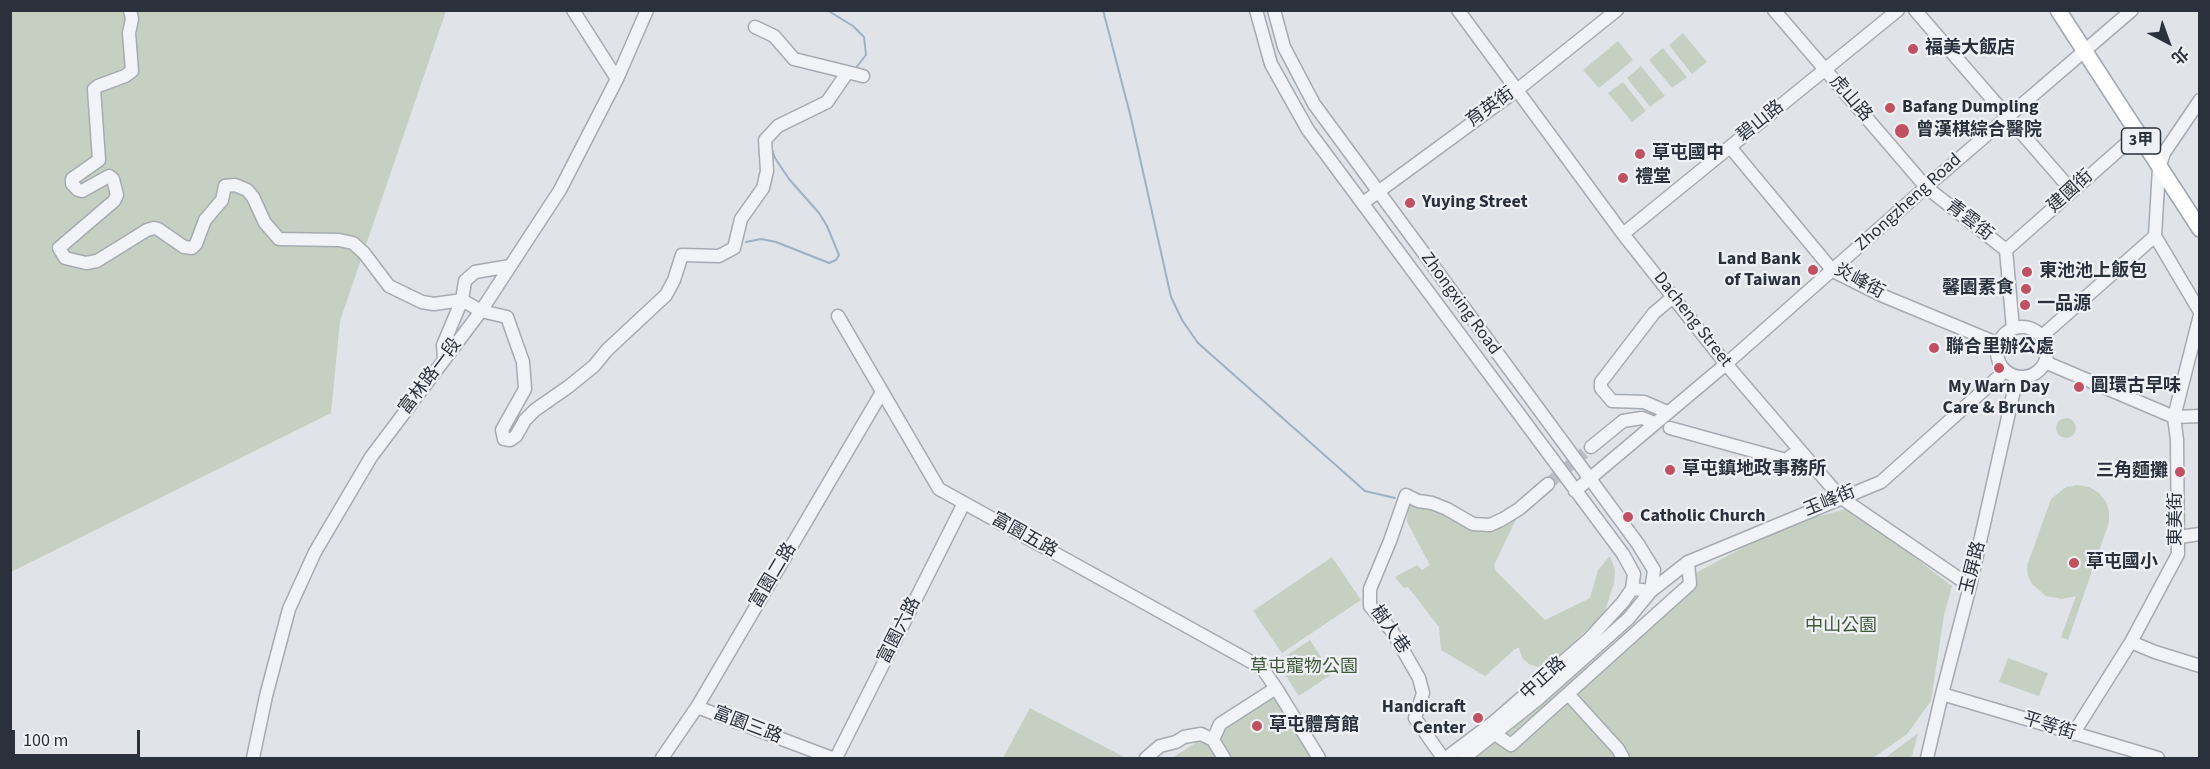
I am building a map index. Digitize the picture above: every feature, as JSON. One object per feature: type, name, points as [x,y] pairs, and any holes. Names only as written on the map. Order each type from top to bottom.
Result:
[{"type":"main road","name":"3甲","points":[[2058,10],[2199,229]]},
{"type":"street","points":[[130,10],[132,70],[125,76],[94,89],[99,160],[72,179],[72,184],[82,191],[109,176],[113,179],[117,195],[114,201],[59,248],[65,258],[86,263],[97,261],[154,228],[184,247],[192,248],[196,244],[205,220],[222,200],[225,186],[235,185],[247,190],[253,197],[265,223],[279,239],[339,240],[352,243],[364,253],[390,286],[422,302],[434,304],[462,300],[481,311],[507,317],[523,362],[525,389],[502,430],[504,438],[510,440],[516,436],[525,420],[535,410],[594,366],[607,350],[666,295],[674,280],[682,255],[719,256],[734,248],[741,219],[763,188],[767,171],[765,140],[778,126],[827,102],[854,75],[794,59],[774,36],[755,27]]},
{"type":"street","points":[[573,10],[617,79]]},
{"type":"street","name":"富林路一段","points":[[253,759],[266,696],[289,609],[315,552],[371,457],[481,311],[560,190],[617,79],[647,10]]},
{"type":"street","name":"Zhongxing Road","points":[[1256,10],[1271,64],[1287,94],[1334,167],[1363,202],[1623,554],[1634,574],[1632,589]]},
{"type":"street","name":"Zhongxing Road","points":[[1274,10],[1284,47],[1314,104],[1647,558],[1653,570],[1651,591]]},
{"type":"street","name":"Dacheng Street","points":[[1458,10],[1623,234],[1726,364],[1840,497],[1970,586]]},
{"type":"street","name":"育英街","points":[[1363,202],[1517,90],[1617,10]]},
{"type":"street","name":"虎山路","points":[[1774,10],[1926,187]]},
{"type":"street","name":"碧山路","points":[[1623,234],[1898,10]]},
{"type":"street","points":[[1915,10],[2072,191]]},
{"type":"street","name":"Zhongzheng Road","points":[[1575,491],[1726,364],[1926,187],[2132,10]]},
{"type":"street","points":[[2199,100],[2164,153],[2159,168],[2155,236],[2199,314]]},
{"type":"street","name":"建國街","points":[[2006,250],[2137,134]]},
{"type":"street","name":"炎峰街","points":[[1730,147],[1833,271],[1881,295],[1999,344]]},
{"type":"street","name":"青雲街","points":[[1926,187],[2006,250],[2013,329]]},
{"type":"street","points":[[2042,336],[2155,236]]},
{"type":"street","points":[[444,360],[443,345],[462,300],[465,281],[475,272],[510,266]]},
{"type":"street","points":[[1668,412],[1644,402],[1612,400],[1601,388],[1601,382],[1654,314],[1673,297]]},
{"type":"street","name":"東美街","points":[[2073,734],[2131,642],[2178,554],[2177,440],[2174,417],[2199,314]]},
{"type":"street","name":"富園五路","points":[[838,316],[939,489],[1262,668],[1319,759]]},
{"type":"street","points":[[2029,328],[2042,336],[2047,348],[2045,362],[2034,374],[2017,377],[2005,371],[1998,358],[2002,337],[2013,329],[2029,328]]},
{"type":"street","points":[[2045,362],[2174,417],[2199,416]]},
{"type":"street","name":"玉峰街","points":[[1651,591],[1688,562],[1840,497],[1881,482],[2005,371]]},
{"type":"street","name":"玉屏路","points":[[1927,759],[1970,586],[2017,377]]},
{"type":"street","name":"富園二路","points":[[662,759],[696,707],[882,392]]},
{"type":"street","points":[[1591,447],[1623,421],[1642,418],[1655,423]]},
{"type":"street","points":[[1670,428],[1786,460],[1792,455],[1805,456]]},
{"type":"street","name":"樹人巷","points":[[1445,759],[1415,718],[1423,693],[1419,678],[1392,631],[1370,606],[1370,588],[1406,495],[1418,501],[1439,506],[1473,524],[1490,525],[1503,519],[1548,484]]},
{"type":"street","name":"富園六路","points":[[834,759],[964,503]]},
{"type":"street","points":[[2179,537],[2199,534]]},
{"type":"street","points":[[1493,729],[1511,745],[1690,584],[1688,562]]},
{"type":"street","points":[[1632,589],[1651,591]]},
{"type":"street","name":"中正路","points":[[1464,759],[1615,613],[1632,589]]},
{"type":"street","name":"中正路","points":[[1445,759],[1538,699],[1628,619],[1651,591]]},
{"type":"street","points":[[2131,642],[2199,666]]},
{"type":"street","points":[[1213,740],[1220,724],[1276,688]]},
{"type":"street","points":[[1568,694],[1618,749],[1623,759]]},
{"type":"street","name":"平等街","points":[[1942,694],[2158,759]]},
{"type":"street","name":"富園三路","points":[[696,707],[834,759]]},
{"type":"street","points":[[1146,759],[1160,746],[1176,742],[1184,737],[1201,734],[1213,740],[1224,759]]},
{"type":"green space","points":[[11,11],[446,11],[340,321],[331,413],[11,572]]},
{"type":"green space","points":[[1683,33],[1707,62],[1692,74],[1669,45]]},
{"type":"green space","points":[[1618,41],[1633,60],[1599,88],[1583,70]]},
{"type":"green space","points":[[1663,48],[1687,77],[1672,88],[1649,60]]},
{"type":"green space","points":[[1641,66],[1665,96],[1650,107],[1627,78]]},
{"type":"green space","points":[[1623,82],[1646,111],[1632,122],[1608,93]]},
{"type":"green space","points":[[2066,418],[2073,421],[2076,428],[2073,435],[2066,438],[2059,435],[2056,428],[2059,421]]},
{"type":"green space","points":[[2077,485],[2089,487],[2099,493],[2106,502],[2109,522],[2068,640],[2061,637],[2076,596],[2062,599],[2046,596],[2032,584],[2027,566],[2051,499],[2066,487]]},
{"type":"green space","points":[[1411,499],[1476,523],[1521,509],[1494,565],[1496,571],[1545,620],[1590,598],[1598,570],[1610,556],[1615,570],[1614,583],[1604,614],[1544,669],[1529,664],[1522,658],[1519,648],[1485,676],[1441,650],[1439,627],[1408,587],[1404,588],[1395,577],[1417,565],[1422,570],[1430,565],[1407,522],[1408,505]]},
{"type":"green space","name":"中山公園","points":[[1846,509],[1886,535],[1952,586],[1944,615],[1931,701],[1907,734],[1873,758],[1476,758],[1589,664],[1688,577],[1759,539],[1805,520]]},
{"type":"green space","points":[[1332,557],[1361,600],[1282,653],[1253,611]]},
{"type":"green space","name":"草屯寵物公園","points":[[1310,640],[1332,674],[1299,696],[1277,662]]},
{"type":"green space","points":[[2008,658],[2048,673],[2039,696],[1999,682]]},
{"type":"green space","name":"草屯體育館","points":[[1272,694],[1311,758],[1172,758]]},
{"type":"green space","points":[[1030,708],[1126,758],[1003,758]]},
{"type":"green space","points":[[1918,733],[1912,756],[1885,758]]},
{"type":"waterway","points":[[827,10],[853,26],[864,37],[866,55],[855,69]]},
{"type":"waterway","points":[[1103,10],[1131,118],[1171,297],[1182,320],[1198,343],[1365,491],[1395,498]]},
{"type":"waterway","points":[[746,242],[761,239],[776,242],[829,263],[836,260],[839,255],[819,213],[789,179],[775,158],[771,147]]},
{"type":"tunnel","points":[[1548,484],[1591,447]]},
{"type":"place","name":"福美大飯店","points":[[1913,49]]},
{"type":"place","name":"Bafang Dumpling","points":[[1890,108]]},
{"type":"place","name":"曾漢棋綜合醫院","points":[[1902,131]]},
{"type":"place","name":"草屯國中","points":[[1640,154]]},
{"type":"place","name":"禮堂","points":[[1623,178]]},
{"type":"place","name":"Yuying Street","points":[[1410,203]]},
{"type":"place","name":"Land Bank of Taiwan","points":[[1813,270]]},
{"type":"place","name":"東池池上飯包","points":[[2027,272]]},
{"type":"place","name":"馨園素食","points":[[2026,289]]},
{"type":"place","name":"一品源","points":[[2025,305]]},
{"type":"place","name":"聯合里辦公處","points":[[1934,348]]},
{"type":"place","name":"My Warn Day Care & Brunch","points":[[1999,368]]},
{"type":"place","name":"圓環古早味","points":[[2079,387]]},
{"type":"place","name":"草屯鎮地政事務所","points":[[1670,470]]},
{"type":"place","name":"三角麵攤","points":[[2180,472]]},
{"type":"place","name":"Catholic Church","points":[[1628,517]]},
{"type":"place","name":"草屯國小","points":[[2074,563]]},
{"type":"place","name":"Handicraft Center","points":[[1478,718]]},
{"type":"place","name":"草屯體育館","points":[[1257,726]]}]
